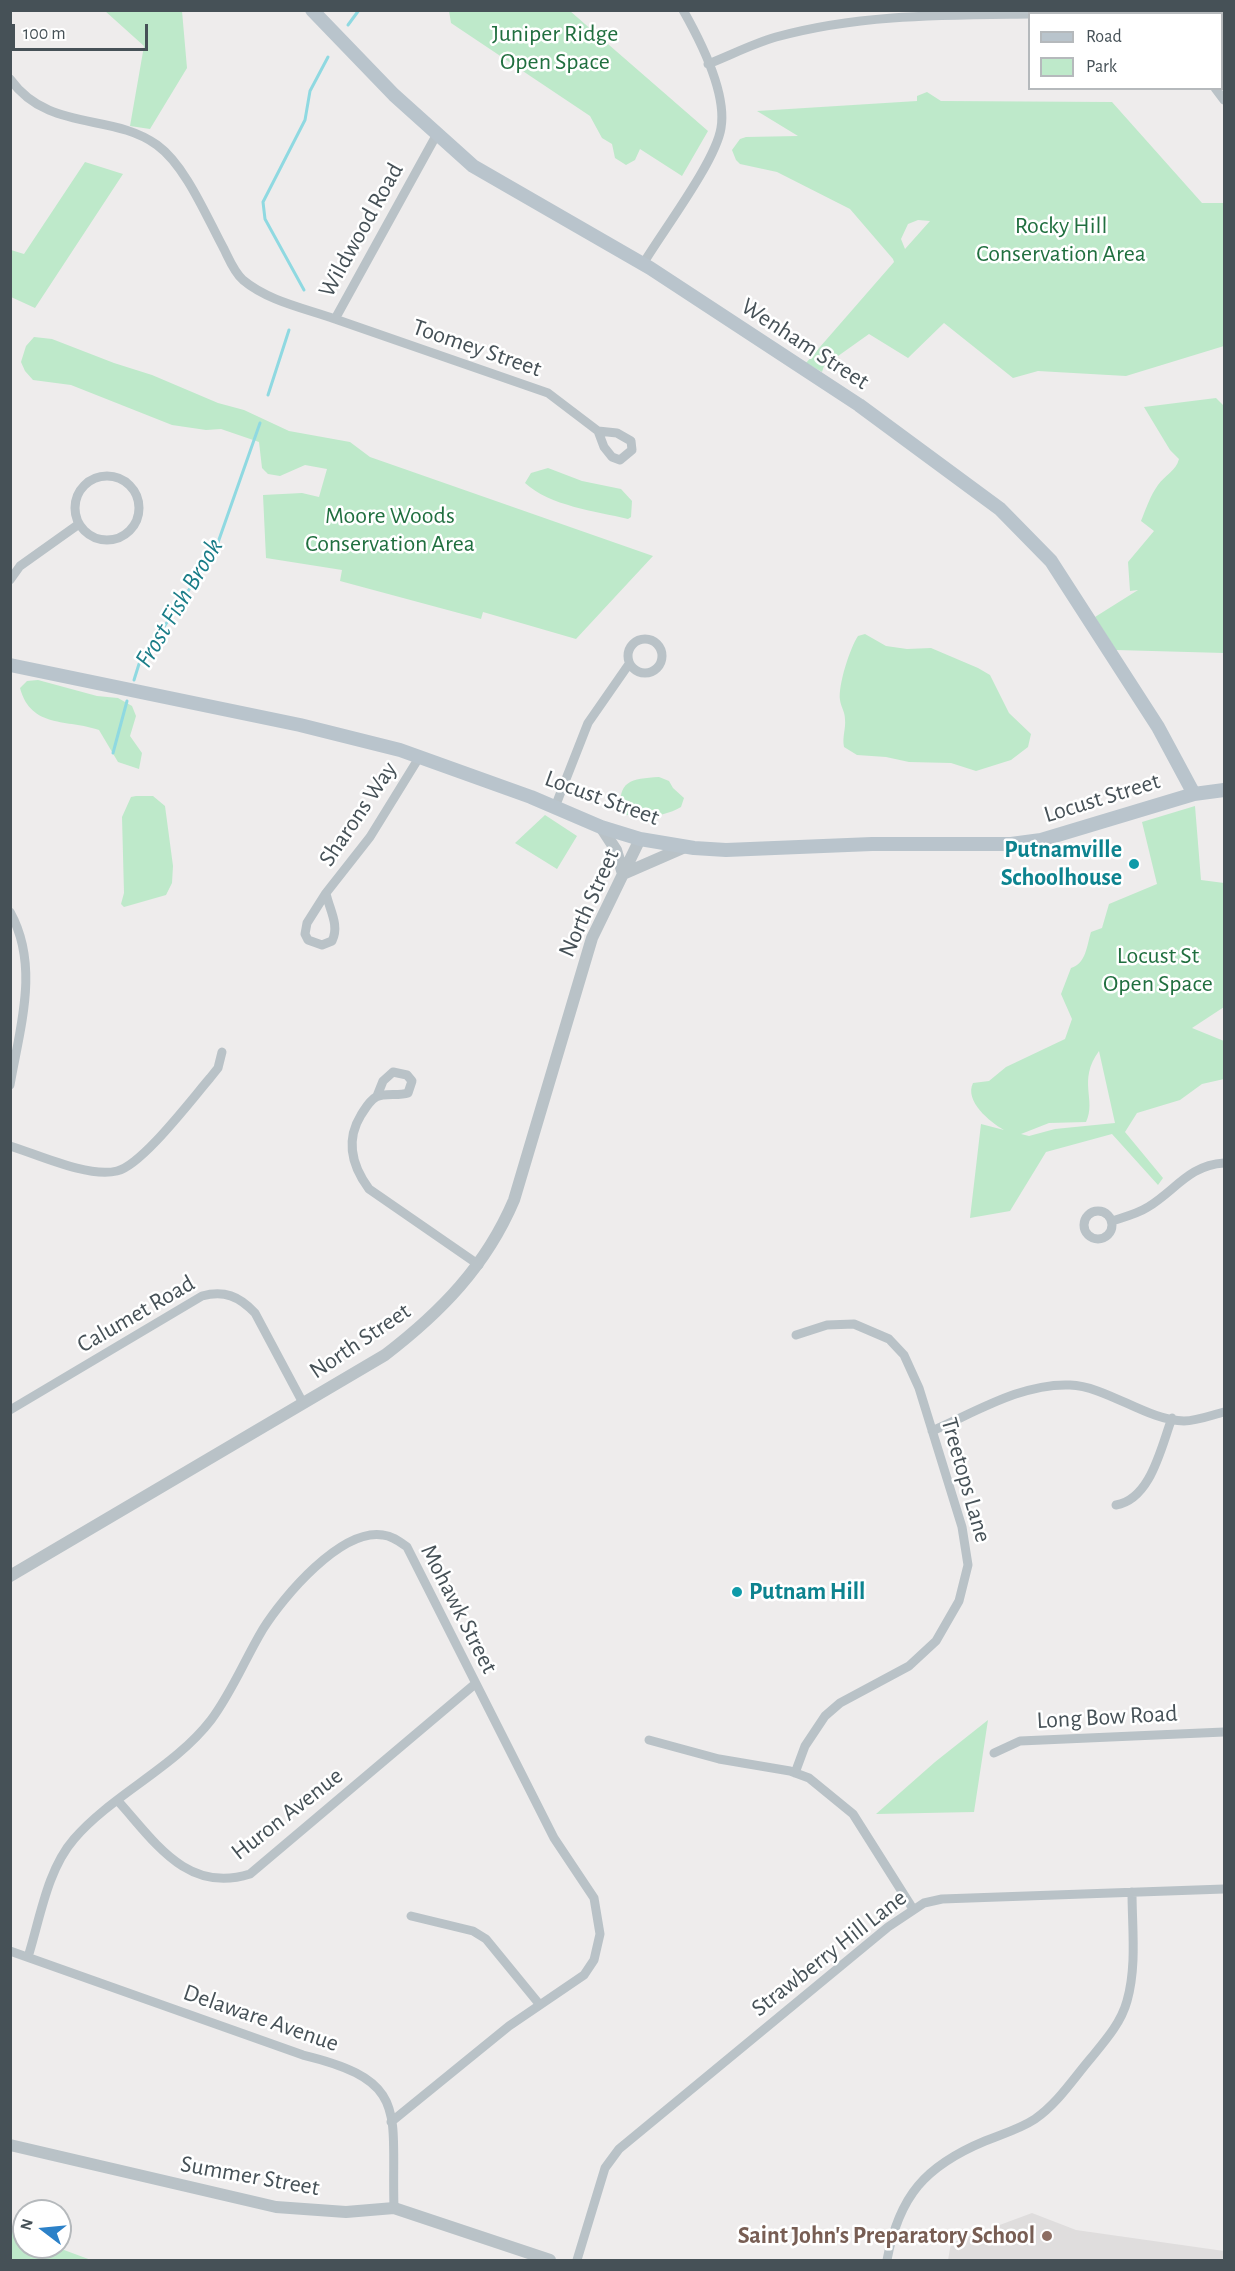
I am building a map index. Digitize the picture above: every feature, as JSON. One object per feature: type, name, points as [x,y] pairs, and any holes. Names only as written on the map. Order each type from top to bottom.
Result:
[{"type":"main road","name":"Wenham Street","points":[[312,10],[393,95],[473,165],[642,264],[859,405],[1000,509],[1031,538],[1051,561],[1158,727],[1194,794]]},
{"type":"main road","name":"Locust Street","points":[[10,665],[300,725],[420,756],[602,827],[640,839],[685,847],[726,850],[872,844],[1011,844],[1041,840],[1194,794],[1224,790]]},
{"type":"street","points":[[642,264],[718,139],[722,112],[708,64],[683,10]]},
{"type":"street","points":[[708,64],[776,37],[835,23],[882,18],[1028,14]]},
{"type":"street","name":"Wildwood Road","points":[[10,79],[28,99],[44,108],[136,135],[157,145],[180,172],[240,278],[270,297],[335,319],[437,134]]},
{"type":"street","name":"Toomey Street","points":[[335,319],[548,393],[598,431]]},
{"type":"street","points":[[96,478],[117,478],[135,491],[140,510],[138,519],[127,534],[110,540],[101,540],[85,531],[79,524],[76,503],[79,492],[96,478]]},
{"type":"street","points":[[10,580],[20,566],[79,524]]},
{"type":"street","points":[[555,807],[588,723],[629,663]]},
{"type":"street","name":"Sharons Way","points":[[326,893],[334,918],[335,935],[328,944],[316,944],[308,940],[305,927],[326,893],[370,837],[420,756]]},
{"type":"street","points":[[602,827],[616,850],[623,874],[685,847]]},
{"type":"street","name":"North Street","points":[[10,1576],[385,1355],[425,1325],[461,1288],[503,1227],[514,1200],[592,938],[640,839]]},
{"type":"street","points":[[10,912],[20,930],[26,951],[27,975],[10,1085]]},
{"type":"street","points":[[10,1146],[87,1170],[117,1171],[135,1163],[219,1068],[222,1052]]},
{"type":"street","points":[[377,1096],[366,1106],[352,1135],[354,1164],[361,1178],[369,1189],[479,1265]]},
{"type":"street","points":[[1112,1221],[1147,1208],[1187,1174],[1205,1166],[1224,1163]]},
{"type":"street","name":"Calumet Road","points":[[10,1410],[201,1296],[218,1292],[245,1303],[255,1313],[303,1403]]},
{"type":"street","name":"Treetops Lane","points":[[795,1773],[805,1746],[825,1716],[840,1703],[900,1672],[917,1659],[943,1632],[959,1601],[966,1577],[967,1552],[915,1375],[904,1355],[889,1339],[860,1327],[840,1323],[796,1335]]},
{"type":"street","points":[[932,1431],[1033,1388],[1054,1385],[1073,1385],[1092,1389],[1184,1421],[1224,1412]]},
{"type":"street","points":[[1116,1505],[1128,1502],[1144,1485],[1172,1418]]},
{"type":"street","name":"Mohawk Street","points":[[28,1957],[58,1864],[73,1840],[156,1771],[210,1721],[228,1694],[264,1628],[292,1590],[324,1560],[351,1540],[367,1535],[382,1534],[394,1538],[407,1547],[554,1838],[594,1898],[599,1914],[598,1946],[584,1975],[509,2026],[391,2121]]},
{"type":"street","name":"Huron Avenue","points":[[118,1801],[167,1855],[199,1876],[232,1879],[250,1874],[476,1683]]},
{"type":"street","name":"Long Bow Road","points":[[994,1753],[1020,1741],[1224,1731]]},
{"type":"street","points":[[649,1740],[719,1760],[795,1773],[825,1789],[853,1814],[913,1909]]},
{"type":"street","name":"Strawberry Hill Lane","points":[[577,2260],[605,2168],[619,2150],[879,1934],[913,1909],[924,1903],[942,1899],[1224,1889]]},
{"type":"street","points":[[887,2260],[896,2222],[906,2200],[927,2174],[962,2150],[1035,2119],[1057,2100],[1115,2027],[1124,2010],[1131,1983],[1132,1892]]},
{"type":"street","points":[[411,1916],[473,1931],[486,1939],[540,2005]]},
{"type":"street","name":"Delaware Avenue","points":[[10,1951],[363,2075],[384,2094],[390,2104],[394,2208]]},
{"type":"street","name":"Summer Street","points":[[10,2145],[266,2205],[330,2212],[394,2208],[550,2260]]},
{"type":"shaded area","name":"Saint John's Preparatory School","points":[[1032,2213],[1076,2230],[1224,2251],[1224,2260],[948,2260],[951,2243]]},
{"type":"green space","points":[[105,11],[182,11],[187,68],[150,129],[130,126],[144,46]]},
{"type":"green space","name":"Juniper Ridge Open Space","points":[[449,11],[570,11],[708,131],[682,176],[640,149],[635,160],[626,165],[615,158],[612,144],[602,138],[590,116],[451,23]]},
{"type":"green space","name":"Rocky Hill Conservation Area","points":[[927,92],[941,101],[1112,102],[1202,203],[1224,203],[1224,346],[1126,376],[1038,371],[1013,378],[944,323],[908,358],[869,334],[824,366],[822,372],[806,363],[894,262],[893,259],[850,209],[777,172],[740,164],[732,150],[740,139],[746,137],[798,136],[757,111],[917,101],[917,96]],"holes":[[[918,220],[930,221],[905,249],[901,239],[908,224]]]},
{"type":"green space","points":[[85,162],[123,174],[35,308],[11,297],[11,250],[24,254]]},
{"type":"green space","name":"Moore Woods Conservation Area","points":[[34,337],[52,339],[152,375],[218,403],[244,410],[289,431],[350,442],[370,457],[653,556],[576,639],[483,612],[481,619],[340,581],[342,570],[266,558],[263,495],[302,493],[319,497],[327,469],[305,465],[280,476],[268,474],[262,468],[259,442],[221,429],[206,430],[172,425],[71,385],[33,380],[21,362],[26,346]]},
{"type":"green space","points":[[1216,398],[1224,406],[1224,653],[1116,650],[1095,617],[1138,590],[1130,591],[1128,562],[1154,531],[1141,521],[1155,489],[1175,467],[1179,459],[1170,450],[1144,407]]},
{"type":"green space","points":[[548,468],[582,481],[621,489],[632,501],[631,517],[628,519],[560,502],[535,491],[525,483],[531,473]]},
{"type":"green space","points":[[865,634],[886,646],[907,649],[931,648],[990,675],[1009,713],[1031,734],[1028,747],[1011,760],[976,771],[951,763],[909,762],[886,757],[857,755],[844,747],[845,719],[840,700],[841,685],[855,642],[858,636]]},
{"type":"green space","points":[[38,680],[97,696],[118,698],[132,706],[136,716],[130,736],[142,753],[139,769],[118,762],[99,730],[52,720],[33,710],[25,701],[20,688],[27,681]]},
{"type":"green space","points":[[659,777],[669,781],[684,798],[681,807],[651,816],[621,813],[621,794],[628,783]]},
{"type":"green space","points":[[153,796],[165,806],[173,866],[172,883],[166,895],[124,907],[121,904],[124,893],[122,817],[131,797]]},
{"type":"green space","name":"Locust St Open Space","points":[[1195,806],[1201,880],[1224,883],[1224,1007],[1192,1028],[1224,1041],[1224,1079],[1202,1084],[1180,1100],[1137,1113],[1125,1132],[1163,1178],[1158,1185],[1112,1134],[1046,1152],[1010,1211],[970,1218],[981,1124],[1004,1130],[992,1122],[975,1104],[971,1090],[973,1083],[989,1081],[1006,1067],[1065,1039],[1072,1019],[1061,994],[1071,968],[1080,963],[1083,958],[1091,932],[1102,928],[1109,904],[1157,884],[1142,822]],"holes":[[[1099,1051],[1115,1123],[1055,1129],[1029,1136],[1021,1134],[1049,1123],[1086,1122],[1090,1106],[1089,1072]]]},
{"type":"green space","points":[[545,815],[577,836],[557,869],[515,843]]},
{"type":"green space","points":[[988,1720],[974,1812],[876,1814],[935,1762]]},
{"type":"green space","points":[[10,2230],[12,2231],[12,2259],[72,2259],[72,2253],[91,2260],[11,2260]]},
{"type":"waterway","name":"Frost Fish Brook","points":[[348,25],[359,10]]},
{"type":"waterway","name":"Frost Fish Brook","points":[[304,290],[265,219],[263,202],[305,120],[310,91],[328,57]]},
{"type":"waterway","name":"Frost Fish Brook","points":[[268,395],[289,330]]},
{"type":"waterway","name":"Frost Fish Brook","points":[[134,680],[139,664],[215,551],[260,423]]},
{"type":"waterway","name":"Frost Fish Brook","points":[[113,753],[127,701]]},
{"type":"place","name":"Putnamville Schoolhouse","points":[[1134,864]]},
{"type":"place","name":"Putnam Hill","points":[[737,1592]]},
{"type":"place","name":"Saint John's Preparatory School","points":[[1047,2236]]}]
